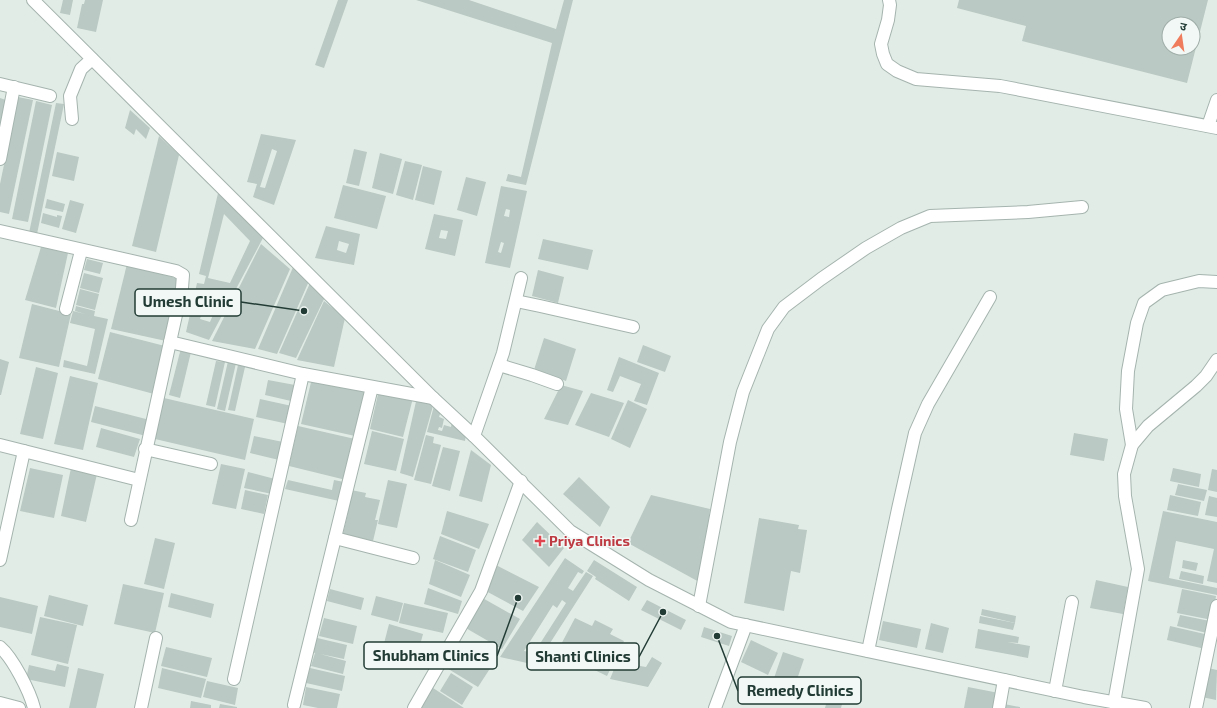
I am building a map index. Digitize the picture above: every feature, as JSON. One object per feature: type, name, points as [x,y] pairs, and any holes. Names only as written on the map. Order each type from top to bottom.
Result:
[{"type":"street","points":[[32,0],[433,398],[474,436],[570,531],[649,580],[731,622],[1055,691],[1083,703],[1114,703],[1145,708]]},
{"type":"street","points":[[889,0],[890,6],[888,20],[881,44],[882,54],[887,64],[897,71],[916,79],[1000,86],[1213,127],[1217,100]]},
{"type":"street","points":[[72,119],[70,96],[81,69],[92,58]]},
{"type":"street","points":[[0,84],[50,96]]},
{"type":"street","points":[[0,159],[14,87]]},
{"type":"street","points":[[699,606],[730,442],[743,392],[768,329],[784,307],[820,279],[866,248],[902,228],[930,216],[1028,212],[1082,207]]},
{"type":"street","points":[[0,232],[176,271],[183,275],[182,288],[131,520]]},
{"type":"street","points":[[63,308],[76,250]]},
{"type":"street","points":[[474,436],[503,353],[521,278]]},
{"type":"street","points":[[1132,445],[1126,409],[1127,378],[1137,323],[1144,303],[1162,290],[1199,281],[1217,282]]},
{"type":"street","points":[[868,651],[915,433],[928,404],[990,296]]},
{"type":"street","points":[[516,301],[633,327]]},
{"type":"street","points":[[170,342],[303,374],[433,398]]},
{"type":"street","points":[[1114,703],[1138,570],[1125,496],[1124,474],[1132,445],[1148,426],[1206,376],[1217,360]]},
{"type":"street","points":[[499,365],[557,384]]},
{"type":"street","points":[[234,679],[303,374]]},
{"type":"street","points":[[294,705],[372,387]]},
{"type":"street","points":[[0,445],[139,480]]},
{"type":"street","points":[[146,449],[210,464]]},
{"type":"street","points":[[0,560],[24,451]]},
{"type":"street","points":[[414,708],[480,591],[520,481]]},
{"type":"street","points":[[335,538],[413,558]]},
{"type":"street","points":[[1055,691],[1072,602]]},
{"type":"street","points":[[1196,708],[1217,606]]},
{"type":"street","points":[[715,708],[746,625]]},
{"type":"street","points":[[141,708],[156,638]]},
{"type":"street","points":[[0,648],[13,662],[31,698],[34,708]]},
{"type":"street","points":[[999,708],[1004,680]]},
{"type":"street","points":[[0,703],[19,708]]},
{"type":"building","points":[[63,0],[73,0],[70,15],[60,13]]},
{"type":"building","points":[[85,0],[103,0],[96,32],[77,28],[82,4],[84,4]]},
{"type":"building","points":[[338,0],[348,0],[324,68],[315,65]]},
{"type":"building","points":[[416,0],[469,0],[556,29],[564,0],[573,0],[526,185],[506,181],[508,174],[521,177],[552,43]]},
{"type":"building","points":[[959,0],[1208,0],[1201,28],[1201,16],[1161,16],[1161,56],[1194,56],[1187,83],[1022,41],[1026,26],[957,8]]},
{"type":"building","points":[[18,97],[33,100],[9,214],[0,212],[0,184]]},
{"type":"building","points":[[0,98],[6,100],[2,119],[5,120],[0,132]]},
{"type":"building","points":[[36,101],[52,105],[28,222],[12,219]]},
{"type":"building","points":[[56,103],[64,104],[37,234],[29,233]]},
{"type":"building","points":[[130,110],[150,128],[146,139],[136,129],[134,135],[125,128]]},
{"type":"building","points":[[261,134],[296,140],[274,205],[253,197],[257,184],[247,182]],"holes":[[[272,149],[277,151],[265,188],[260,187]]]},
{"type":"building","points":[[159,136],[179,155],[156,252],[132,246]]},
{"type":"building","points":[[354,149],[367,152],[359,186],[346,183]]},
{"type":"building","points":[[57,152],[79,157],[74,181],[52,176]]},
{"type":"building","points":[[380,153],[402,159],[393,194],[372,188]]},
{"type":"building","points":[[405,161],[422,165],[413,200],[396,195]]},
{"type":"building","points":[[423,166],[442,171],[434,205],[415,200]]},
{"type":"building","points":[[466,177],[486,182],[477,216],[457,210]]},
{"type":"building","points":[[343,185],[386,196],[377,229],[334,218]]},
{"type":"building","points":[[501,186],[527,191],[510,268],[485,263]],"holes":[[[506,209],[510,210],[509,217],[504,216]],[[501,242],[504,243],[501,253],[498,252]]]},
{"type":"building","points":[[219,189],[264,236],[209,340],[186,332],[197,283],[204,284],[206,276],[199,274]],"holes":[[[224,214],[250,241],[230,283],[208,278]],[[206,300],[218,303],[210,322],[200,319]]]},
{"type":"building","points":[[47,199],[65,204],[63,212],[45,208]]},
{"type":"building","points":[[70,200],[84,204],[76,233],[62,229]]},
{"type":"building","points":[[43,213],[57,217],[57,215],[62,216],[59,228],[41,223]]},
{"type":"building","points":[[434,214],[463,220],[455,256],[425,249]],"holes":[[[441,230],[448,231],[446,239],[439,238]]]},
{"type":"building","points":[[326,226],[360,234],[354,265],[315,258]],"holes":[[[339,241],[349,244],[346,253],[337,250]]]},
{"type":"building","points":[[543,239],[593,250],[588,270],[538,259]]},
{"type":"building","points":[[261,244],[290,269],[255,349],[212,341]]},
{"type":"building","points":[[41,247],[68,253],[56,308],[25,300]]},
{"type":"building","points":[[87,259],[103,263],[100,274],[84,270]]},
{"type":"building","points":[[127,264],[179,279],[166,341],[111,329]]},
{"type":"building","points":[[294,265],[309,281],[277,354],[258,349]]},
{"type":"building","points":[[538,270],[564,277],[558,303],[532,296]]},
{"type":"building","points":[[84,273],[103,278],[99,293],[80,288]]},
{"type":"building","points":[[310,283],[325,297],[296,358],[279,353]]},
{"type":"building","points":[[80,289],[99,294],[95,310],[76,305]]},
{"type":"building","points":[[324,301],[345,318],[334,367],[297,360]]},
{"type":"building","points":[[32,304],[71,314],[59,367],[19,358]]},
{"type":"building","points":[[76,306],[95,311],[94,316],[108,319],[95,374],[63,367],[64,360],[87,366],[95,329],[70,323],[73,311],[85,314],[75,311]]},
{"type":"building","points":[[110,332],[165,346],[154,394],[98,379]]},
{"type":"building","points":[[544,338],[576,349],[566,381],[534,370]]},
{"type":"building","points":[[643,345],[671,356],[665,372],[637,362]]},
{"type":"building","points":[[181,348],[191,352],[180,398],[169,395]]},
{"type":"building","points":[[229,357],[237,359],[225,411],[217,409]]},
{"type":"building","points":[[619,357],[659,373],[647,405],[634,401],[641,384],[620,376],[613,392],[607,390]]},
{"type":"building","points":[[0,359],[9,362],[1,395],[0,395]]},
{"type":"building","points":[[216,361],[225,362],[215,407],[206,405]]},
{"type":"building","points":[[238,365],[245,367],[235,411],[228,410]]},
{"type":"building","points":[[36,367],[58,373],[43,439],[20,434]]},
{"type":"building","points":[[70,376],[98,383],[83,450],[54,444]]},
{"type":"building","points":[[312,378],[366,390],[355,436],[301,424]]},
{"type":"building","points":[[268,380],[295,385],[291,401],[265,395]]},
{"type":"building","points":[[561,385],[583,391],[568,425],[544,419]]},
{"type":"building","points":[[379,390],[413,398],[403,437],[370,429]]},
{"type":"building","points":[[591,393],[624,403],[609,437],[575,425]]},
{"type":"building","points":[[417,397],[433,406],[413,477],[400,473]]},
{"type":"building","points":[[164,398],[254,419],[245,460],[155,439]]},
{"type":"building","points":[[260,399],[292,406],[288,424],[256,417]]},
{"type":"building","points":[[628,400],[647,409],[630,448],[611,439]]},
{"type":"building","points":[[95,406],[150,420],[146,436],[91,422]]},
{"type":"building","points":[[434,406],[442,408],[439,417],[444,419],[442,428],[439,427],[438,430],[442,431],[444,425],[451,427],[452,422],[466,435],[465,441],[427,432]]},
{"type":"building","points":[[298,426],[355,439],[346,480],[289,466]]},
{"type":"building","points":[[101,428],[140,439],[134,457],[96,447]]},
{"type":"building","points":[[372,431],[404,439],[396,471],[364,464]]},
{"type":"building","points":[[1074,433],[1108,439],[1104,461],[1070,455]]},
{"type":"building","points":[[426,435],[434,437],[433,443],[441,445],[431,484],[414,480]]},
{"type":"building","points":[[254,436],[283,442],[279,460],[250,453]]},
{"type":"building","points":[[443,447],[460,451],[450,491],[432,486]]},
{"type":"building","points":[[471,450],[491,465],[482,502],[459,496]]},
{"type":"building","points":[[221,464],[245,469],[236,509],[212,504]]},
{"type":"building","points":[[30,468],[63,475],[54,518],[20,511]]},
{"type":"building","points":[[71,468],[97,474],[86,522],[61,516]]},
{"type":"building","points":[[1173,468],[1201,474],[1199,487],[1170,481]]},
{"type":"building","points":[[1212,469],[1217,470],[1217,492],[1208,490]]},
{"type":"building","points":[[248,472],[275,479],[272,494],[244,488]]},
{"type":"building","points":[[579,477],[610,507],[600,527],[563,494]]},
{"type":"building","points":[[288,480],[332,490],[334,480],[344,482],[339,501],[285,489]]},
{"type":"building","points":[[388,480],[407,484],[397,528],[378,524]]},
{"type":"building","points":[[1178,484],[1207,490],[1204,501],[1175,495]]},
{"type":"building","points":[[245,490],[268,495],[264,514],[241,509]]},
{"type":"building","points":[[351,490],[366,493],[365,497],[380,500],[375,520],[378,520],[373,541],[343,534]]},
{"type":"building","points":[[651,495],[710,509],[701,583],[628,543]]},
{"type":"building","points":[[1170,495],[1201,502],[1198,516],[1167,510]]},
{"type":"building","points":[[1209,496],[1217,498],[1217,517],[1205,515]]},
{"type":"building","points":[[447,511],[489,524],[479,549],[441,534]]},
{"type":"building","points":[[1163,511],[1217,522],[1217,583],[1207,581],[1214,549],[1176,541],[1169,578],[1217,588],[1217,595],[1148,581]]},
{"type":"building","points":[[759,518],[799,525],[798,529],[807,530],[800,573],[791,571],[784,611],[744,603]]},
{"type":"building","points":[[537,522],[564,548],[549,567],[522,540]]},
{"type":"building","points":[[440,536],[476,550],[468,572],[433,559]]},
{"type":"building","points":[[155,538],[175,543],[164,589],[144,584]]},
{"type":"building","points":[[565,558],[584,571],[582,574],[578,572],[568,588],[573,591],[586,572],[593,576],[536,665],[500,657]],"holes":[[[562,600],[566,603],[534,653],[524,651],[553,605],[557,608]]]},
{"type":"building","points":[[435,560],[470,575],[461,597],[429,584]]},
{"type":"building","points":[[594,560],[637,587],[629,601],[595,579],[596,577],[587,571]]},
{"type":"building","points":[[1183,560],[1198,563],[1196,571],[1182,568]]},
{"type":"building","points":[[494,564],[539,587],[523,611],[484,590]]},
{"type":"building","points":[[1181,571],[1204,576],[1203,584],[1179,579]]},
{"type":"building","points":[[1096,580],[1128,587],[1123,614],[1090,608]]},
{"type":"building","points":[[123,584],[164,593],[155,633],[114,624]]},
{"type":"building","points":[[428,588],[462,601],[458,614],[424,604]]},
{"type":"building","points":[[330,589],[364,598],[361,610],[327,601]]},
{"type":"building","points":[[1182,589],[1216,596],[1212,620],[1177,613]]},
{"type":"building","points":[[171,593],[214,604],[211,618],[168,607]]},
{"type":"building","points":[[49,595],[88,605],[83,626],[44,616]]},
{"type":"building","points":[[376,596],[403,603],[398,622],[371,615]]},
{"type":"building","points":[[479,596],[520,619],[502,649],[464,627]]},
{"type":"building","points":[[0,597],[38,606],[32,634],[0,627]]},
{"type":"building","points":[[647,600],[686,620],[681,630],[641,610]]},
{"type":"building","points":[[404,603],[448,613],[443,633],[399,623]]},
{"type":"building","points":[[982,609],[1016,616],[1015,623],[981,615]]},
{"type":"building","points":[[1180,615],[1210,621],[1207,633],[1177,626]]},
{"type":"building","points":[[980,616],[1015,623],[1013,630],[979,623]]},
{"type":"building","points":[[40,617],[77,625],[68,664],[31,655]]},
{"type":"building","points":[[324,618],[357,626],[353,644],[319,636]]},
{"type":"building","points":[[575,618],[592,626],[595,620],[613,629],[610,634],[624,641],[607,676],[557,652]]},
{"type":"building","points":[[883,621],[921,629],[917,648],[879,640]]},
{"type":"building","points":[[931,623],[949,628],[943,653],[925,649]]},
{"type":"building","points":[[389,624],[423,634],[415,664],[381,655]]},
{"type":"building","points":[[1170,626],[1209,635],[1205,649],[1167,640]]},
{"type":"building","points":[[704,627],[732,636],[729,646],[701,637]]},
{"type":"building","points":[[978,629],[1019,637],[1018,643],[1007,642],[1030,646],[1028,658],[975,648]]},
{"type":"building","points":[[313,637],[347,645],[344,659],[320,654],[346,661],[343,674],[311,666],[315,653],[310,651]]},
{"type":"building","points":[[751,640],[778,653],[768,675],[741,662]]},
{"type":"building","points":[[458,646],[491,667],[478,687],[445,667]]},
{"type":"building","points":[[166,647],[212,658],[207,677],[161,666]]},
{"type":"building","points":[[783,652],[804,659],[794,688],[773,681]]},
{"type":"building","points":[[652,657],[662,663],[648,687],[610,679],[617,662],[646,667]]},
{"type":"building","points":[[57,664],[69,667],[65,687],[26,679],[29,665],[55,671]]},
{"type":"building","points":[[78,668],[104,674],[96,708],[69,708]]},
{"type":"building","points":[[162,668],[206,679],[201,698],[158,688]]},
{"type":"building","points":[[310,668],[345,676],[342,691],[306,683]]},
{"type":"building","points":[[1208,668],[1217,670],[1216,700],[1202,697]]},
{"type":"building","points":[[451,673],[473,687],[462,705],[440,691]]},
{"type":"building","points":[[833,679],[848,683],[841,708],[825,708]]},
{"type":"building","points":[[207,681],[238,688],[235,705],[203,697]]},
{"type":"building","points":[[306,687],[340,694],[337,708],[318,708],[303,705]]},
{"type":"building","points":[[968,687],[999,693],[996,708],[964,708]]},
{"type":"building","points":[[433,688],[464,708],[419,708]]},
{"type":"building","points":[[191,701],[211,705],[211,708],[190,708]]},
{"type":"building","points":[[220,704],[237,707],[237,708],[219,708]]},
{"type":"building","points":[[1004,704],[1020,707],[1020,708],[1004,708]]},
{"type":"place","name":"Umesh Clinic","points":[[304,311]]},
{"type":"place","name":"Priya Clinics","points":[[540,541]]},
{"type":"place","name":"Shubham Clinics","points":[[518,598]]},
{"type":"place","name":"Shanti Clinics","points":[[663,612]]},
{"type":"place","name":"Remedy Clinics","points":[[717,636]]}]
